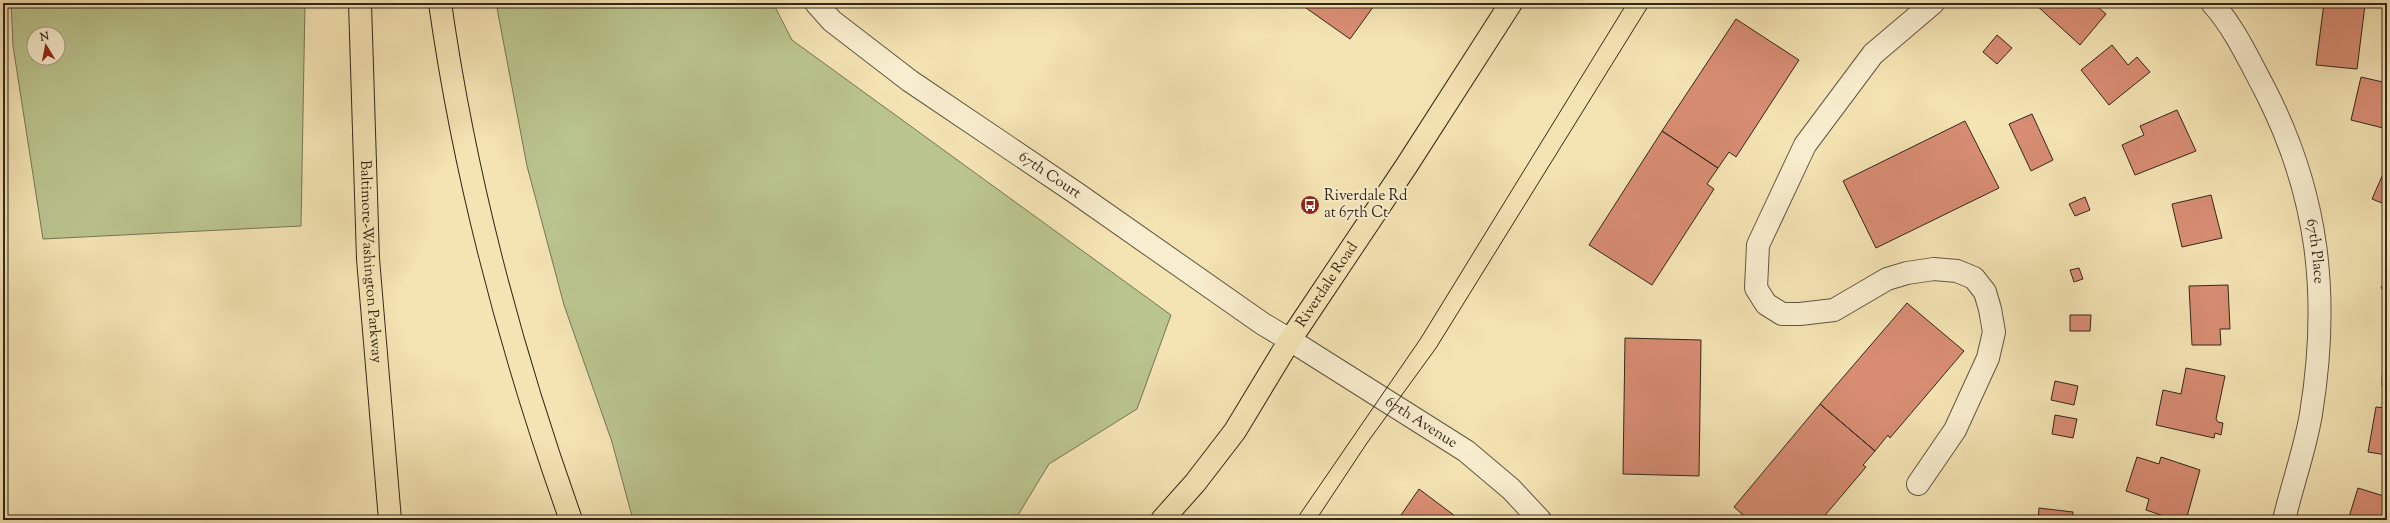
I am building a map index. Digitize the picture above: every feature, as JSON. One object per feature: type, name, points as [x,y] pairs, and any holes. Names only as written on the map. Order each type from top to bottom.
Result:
[{"type":"main road","name":"Baltimore-Washington Parkway","points":[[360,3],[368,259],[390,520]]},
{"type":"main road","points":[[440,3],[448,57],[468,165],[494,270],[517,355],[571,520]]},
{"type":"main road","name":"Riverdale Road","points":[[1162,520],[1195,483],[1235,431],[1290,340],[1411,159],[1511,3]]},
{"type":"street","name":"67th Court","points":[[816,3],[832,21],[910,81],[1076,193],[1263,324],[1290,340]]},
{"type":"street","points":[[1918,484],[1955,430],[1988,358],[1994,332],[1990,309],[1985,292],[1974,278],[1957,271],[1934,269],[1907,273],[1886,279],[1834,310],[1800,314],[1782,314],[1766,304],[1756,288],[1758,245],[1804,144],[1873,54],[1933,3]]},
{"type":"street","name":"67th Place","points":[[2212,3],[2248,56],[2273,105],[2301,176],[2314,227],[2319,277],[2319,328],[2315,373],[2310,415],[2284,520]]},
{"type":"street","name":"67th Avenue","points":[[1290,340],[1466,452],[1511,488],[1540,520]]},
{"type":"green space","points":[[11,3],[305,3],[301,226],[43,239],[13,46]]},
{"type":"green space","points":[[496,3],[773,3],[792,40],[1171,315],[1137,409],[1049,464],[1015,520],[633,520],[612,442],[564,305],[527,166]]},
{"type":"building","points":[[1299,3],[1376,3],[1350,39]]},
{"type":"building","points":[[2093,3],[2106,14],[2080,45],[2035,4]]},
{"type":"building","points":[[2324,3],[2365,5],[2357,69],[2316,65]]},
{"type":"building","points":[[1736,19],[1799,60],[1736,157],[1729,152],[1718,168],[1662,131]]},
{"type":"building","points":[[1997,35],[2012,48],[1997,64],[1983,52]]},
{"type":"building","points":[[2112,45],[2128,65],[2137,57],[2150,72],[2109,105],[2081,70]]},
{"type":"building","points":[[2361,77],[2387,83],[2387,129],[2351,120]]},
{"type":"building","points":[[2177,110],[2196,151],[2135,175],[2122,145],[2144,135],[2140,126]]},
{"type":"building","points":[[2032,114],[2053,160],[2031,171],[2009,124]]},
{"type":"building","points":[[1965,121],[1999,188],[1876,248],[1843,181]]},
{"type":"building","points":[[1662,131],[1718,168],[1707,184],[1714,189],[1652,285],[1589,245]]},
{"type":"building","points":[[2387,165],[2387,205],[2372,199]]},
{"type":"building","points":[[2211,195],[2222,238],[2182,247],[2172,204]]},
{"type":"building","points":[[2085,197],[2090,210],[2075,216],[2069,204]]},
{"type":"building","points":[[2079,268],[2083,279],[2074,282],[2070,270]]},
{"type":"building","points":[[2387,278],[2387,292],[2381,288]]},
{"type":"building","points":[[2228,285],[2230,329],[2220,329],[2221,345],[2192,345],[2189,286]]},
{"type":"building","points":[[1907,303],[1964,351],[1890,438],[1888,435],[1875,451],[1820,404]]},
{"type":"building","points":[[2070,315],[2091,315],[2090,331],[2070,331]]},
{"type":"building","points":[[2384,325],[2387,325],[2387,386],[2382,386]]},
{"type":"building","points":[[1625,338],[1701,340],[1699,476],[1623,474]]},
{"type":"building","points":[[2186,368],[2225,376],[2216,419],[2218,422],[2223,423],[2221,435],[2215,433],[2214,438],[2156,425],[2163,390],[2181,394]]},
{"type":"building","points":[[2055,381],[2078,386],[2074,405],[2051,400]]},
{"type":"building","points":[[1820,404],[1875,451],[1863,465],[1866,467],[1821,520],[1749,520],[1734,507]]},
{"type":"building","points":[[2376,407],[2387,408],[2387,455],[2368,452]]},
{"type":"building","points":[[2055,415],[2077,419],[2073,438],[2052,434]]},
{"type":"building","points":[[2137,457],[2159,464],[2161,457],[2200,470],[2186,520],[2176,520],[2146,510],[2149,499],[2126,491]]},
{"type":"building","points":[[2358,488],[2387,497],[2387,520],[2348,520]]},
{"type":"building","points":[[1419,489],[1455,516],[1452,520],[1409,520],[1401,515]]},
{"type":"building","points":[[2039,508],[2073,512],[2072,520],[2038,520]]},
{"type":"tram line","points":[[1296,520],[1421,338],[1627,3]]},
{"type":"tram line","points":[[1316,520],[1367,443],[1436,348],[1650,3]]},
{"type":"place","name":"Riverdale Rd at 67th Ct","points":[[1310,205]]}]
